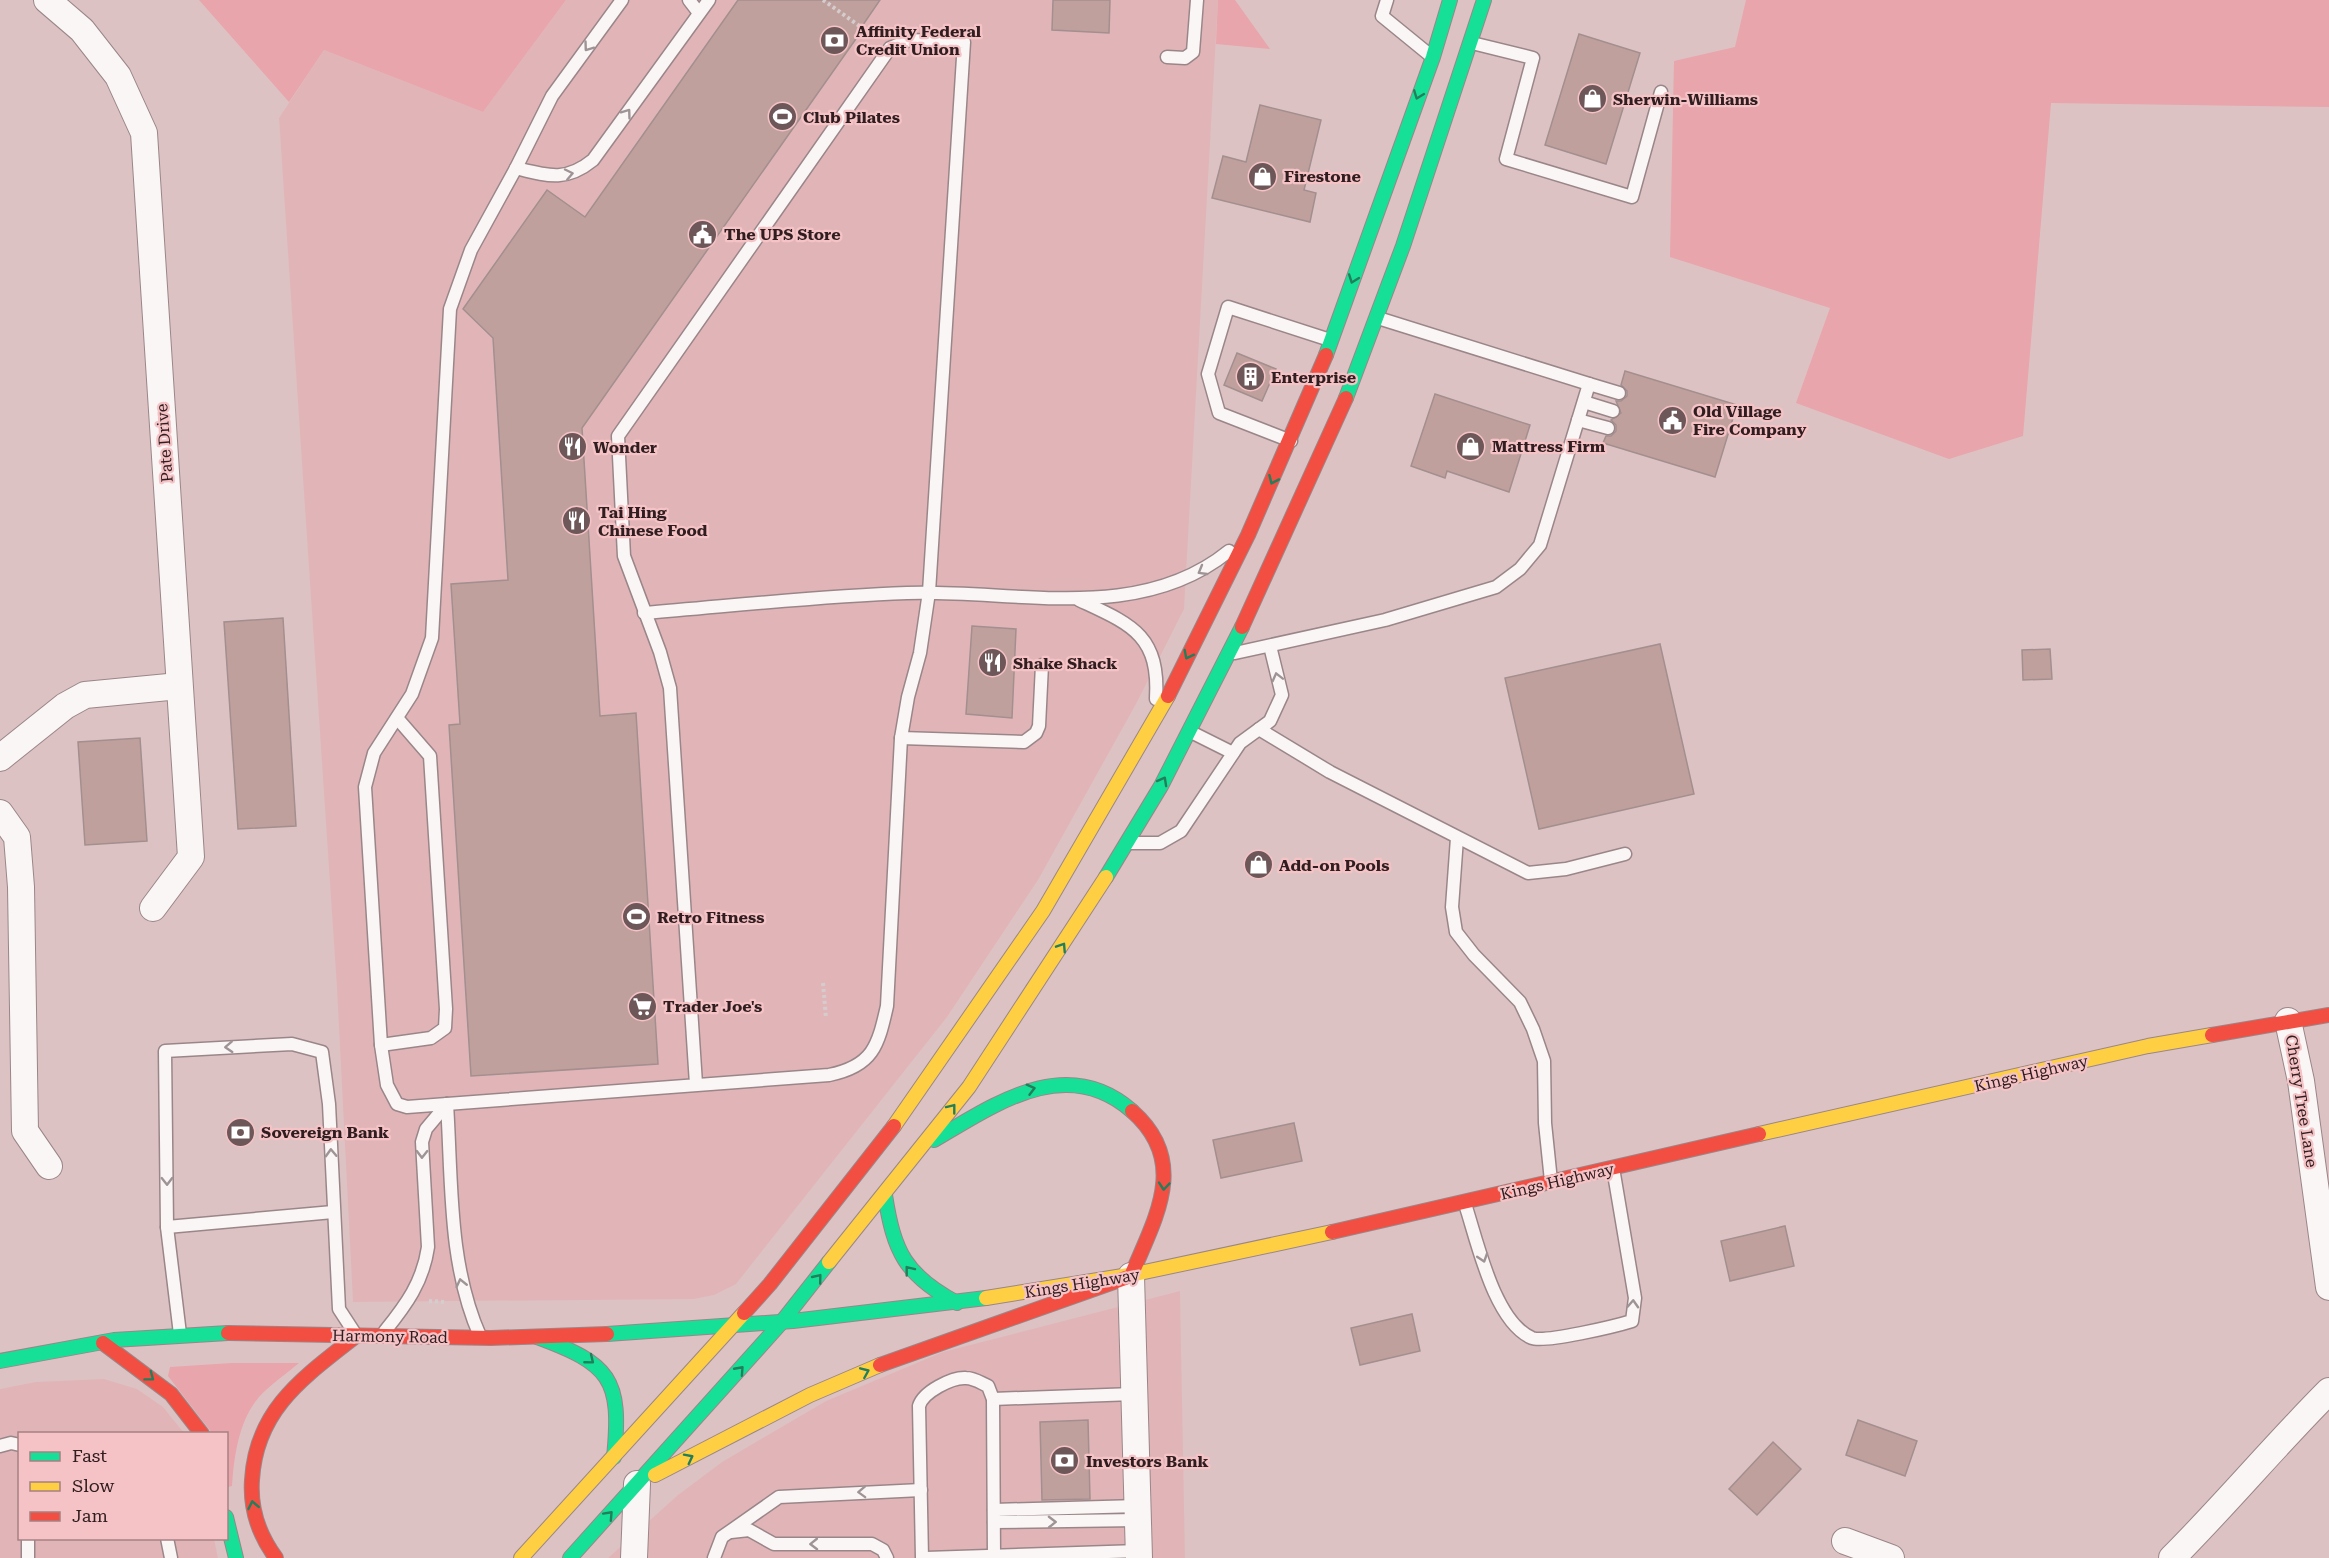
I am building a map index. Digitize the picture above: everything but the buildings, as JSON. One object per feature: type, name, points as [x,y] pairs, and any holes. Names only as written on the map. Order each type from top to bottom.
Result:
[{"type":"main road","points":[[570,1558],[781,1323],[969,1087],[1127,843],[1190,732],[1262,591],[1338,416],[1360,312],[1450,0]]},
{"type":"main road","points":[[521,1556],[770,1284],[876,1152],[1043,911],[1155,721],[1248,535],[1291,441],[1332,341],[1360,312],[1471,42],[1484,0]]},
{"type":"main road","name":"Kings Highway","points":[[781,1323],[957,1303],[1131,1276],[1551,1183],[2148,1046],[2329,1016]]},
{"type":"main road","points":[[638,1484],[810,1395],[898,1358],[1131,1276],[1162,1200],[1165,1170],[1162,1151],[1150,1128],[1136,1111],[1113,1095],[1091,1087],[1056,1084],[1026,1090],[924,1146]]},
{"type":"main road","points":[[885,1195],[896,1247],[904,1265],[916,1279],[957,1303]]},
{"type":"main road","name":"Harmony Road","points":[[0,1361],[103,1342],[180,1334],[537,1337],[730,1328],[781,1323]]},
{"type":"main road","points":[[276,1558],[258,1527],[251,1500],[253,1452],[264,1423],[284,1395],[356,1336]]},
{"type":"main road","points":[[537,1337],[579,1351],[594,1361],[605,1375],[619,1405],[614,1457]]},
{"type":"main road","points":[[103,1342],[157,1382],[195,1420],[201,1432]]},
{"type":"main road","points":[[228,1524],[236,1558]]},
{"type":"street","name":"Pate Drive","points":[[48,0],[82,30],[118,76],[144,133],[191,857],[153,908]]},
{"type":"street","points":[[0,758],[65,706],[84,695],[179,686]]},
{"type":"street","points":[[0,813],[17,837],[21,887],[25,1131],[50,1166]]},
{"type":"street","name":"Cherry Tree Lane","points":[[2288,1022],[2301,1081],[2329,1287]]},
{"type":"street","points":[[1131,1276],[1139,1555]]},
{"type":"street","points":[[2172,1558],[2219,1512],[2281,1439],[2329,1391]]},
{"type":"street","points":[[634,1558],[638,1484]]},
{"type":"street","points":[[1845,1541],[1891,1558]]},
{"type":"lane","points":[[622,0],[552,96],[471,250],[450,309],[432,638],[412,694],[375,753],[365,787],[381,1045],[387,1085],[397,1104],[407,1107],[447,1104],[696,1084],[844,1072],[862,1061],[878,1045],[886,1006],[901,738],[908,697],[920,654],[929,592],[964,42],[909,40],[890,48],[618,436],[624,556],[660,652],[670,688],[696,1084]]},
{"type":"lane","points":[[689,0],[699,13]]},
{"type":"lane","points":[[516,168],[544,175],[563,176],[579,171],[594,160],[709,0]]},
{"type":"lane","points":[[1167,57],[1185,58],[1193,52],[1197,0]]},
{"type":"lane","points":[[1387,0],[1382,16],[1433,57]]},
{"type":"lane","points":[[1471,42],[1533,58],[1506,159],[1632,197],[1660,92]]},
{"type":"lane","points":[[1291,441],[1219,413],[1208,374],[1228,308],[1332,341]]},
{"type":"lane","points":[[1360,312],[1619,393]]},
{"type":"lane","points":[[1231,654],[1385,620],[1496,587],[1520,569],[1540,545],[1589,384]]},
{"type":"lane","points":[[1584,402],[1613,411]]},
{"type":"lane","points":[[1578,420],[1608,428]]},
{"type":"lane","points":[[644,613],[929,592],[1078,600],[1176,583],[1211,566],[1248,535]]},
{"type":"lane","points":[[1078,600],[1128,623],[1148,644],[1154,662],[1157,688],[1155,721]]},
{"type":"lane","points":[[1127,843],[1161,843],[1181,831],[1240,743],[1270,721],[1282,695],[1270,646]]},
{"type":"lane","points":[[901,738],[1024,742],[1036,733],[1039,726],[1042,665]]},
{"type":"lane","points":[[381,1045],[431,1038],[445,1028],[446,1010],[430,756],[397,718]]},
{"type":"lane","points":[[1259,729],[1330,772],[1528,873],[1566,869],[1625,854]]},
{"type":"lane","points":[[1190,732],[1233,753]]},
{"type":"lane","points":[[1457,838],[1452,907],[1456,932],[1474,955],[1520,1002],[1533,1029],[1544,1061],[1545,1123],[1551,1183]]},
{"type":"lane","points":[[180,1334],[167,1227],[165,1051],[292,1044],[322,1052],[329,1104],[339,1309],[356,1336]]},
{"type":"lane","points":[[381,1336],[409,1302],[426,1264],[428,1248],[422,1142],[426,1129],[447,1104]]},
{"type":"lane","points":[[447,1104],[459,1272],[471,1316],[481,1338]]},
{"type":"lane","points":[[1465,1202],[1491,1284],[1506,1314],[1522,1332],[1534,1339],[1606,1329],[1632,1321],[1635,1298],[1613,1168]]},
{"type":"lane","points":[[167,1227],[333,1212]]},
{"type":"lane","points":[[994,1556],[993,1399],[988,1386],[966,1377],[955,1380],[921,1399],[924,1558],[1139,1555]]},
{"type":"lane","points":[[993,1399],[1134,1394]]},
{"type":"lane","points":[[0,1446],[11,1443],[18,1445]]},
{"type":"lane","points":[[714,1558],[722,1537],[779,1497],[921,1490]]},
{"type":"lane","points":[[994,1516],[1138,1513]]},
{"type":"lane","points":[[722,1537],[732,1532],[749,1530],[774,1545],[864,1543],[878,1546],[887,1558]]},
{"type":"lane","points":[[28,1540],[28,1558]]},
{"type":"lane","points":[[167,1540],[171,1558]]},
{"type":"path","points":[[823,0],[890,48]]},
{"type":"path","points":[[823,983],[826,1018]]},
{"type":"path","points":[[424,1301],[446,1302]]},
{"type":"shaded area","points":[[199,0],[566,0],[483,112],[324,50],[289,102]]},
{"type":"shaded area","points":[[566,0],[1218,0],[1184,609],[1136,704],[1038,880],[947,1017],[736,1284],[714,1295],[694,1299],[353,1302],[337,988],[279,118],[324,50],[483,112]]},
{"type":"shaded area","points":[[1218,0],[1235,0],[1270,49],[1216,44]]},
{"type":"shaded area","points":[[1746,0],[2329,0],[2329,107],[2051,103],[2023,436],[1949,459],[1796,403],[1830,308],[1670,257],[1674,61],[1735,47]]},
{"type":"shaded area","points":[[1180,1291],[1185,1558],[608,1558],[678,1495],[722,1462],[826,1401],[943,1352]]},
{"type":"shaded area","points":[[232,1363],[299,1363],[268,1388],[252,1406],[239,1439],[232,1486],[228,1487],[228,1432],[211,1432],[168,1376],[170,1367]]},
{"type":"shaded area","points":[[104,1379],[137,1389],[163,1407],[183,1432],[18,1432],[18,1540],[214,1540],[218,1558],[0,1558],[0,1389],[36,1382]]},
{"type":"traffic: fast","points":[[1326,355],[1433,57],[1450,0]]},
{"type":"traffic: fast","points":[[1346,398],[1403,246],[1484,0]]},
{"type":"traffic: fast","points":[[1106,877],[1161,786],[1242,627]]},
{"type":"traffic: fast","points":[[934,1140],[1006,1100],[1056,1085],[1082,1086],[1107,1094],[1132,1111]]},
{"type":"traffic: fast","points":[[885,1195],[893,1232],[905,1260],[925,1282],[957,1303]]},
{"type":"traffic: fast","points":[[570,1558],[781,1323],[829,1262]]},
{"type":"traffic: fast","points":[[607,1334],[793,1321],[986,1298]]},
{"type":"traffic: fast","points":[[0,1361],[114,1340],[228,1333]]},
{"type":"traffic: fast","points":[[537,1337],[581,1356],[596,1366],[606,1378],[616,1409],[614,1457]]},
{"type":"traffic: fast","points":[[228,1525],[236,1558]]},
{"type":"traffic: slow","points":[[894,1126],[1043,911],[1168,696]]},
{"type":"traffic: slow","points":[[829,1262],[969,1087],[1106,877]]},
{"type":"traffic: slow","points":[[1759,1134],[2148,1046],[2212,1035]]},
{"type":"traffic: slow","points":[[986,1298],[1135,1274],[1332,1232]]},
{"type":"traffic: slow","points":[[521,1558],[744,1313]]},
{"type":"traffic: slow","points":[[655,1475],[810,1395],[880,1365]]},
{"type":"traffic: jam","points":[[1168,696],[1248,535],[1326,355]]},
{"type":"traffic: jam","points":[[1242,627],[1346,398]]},
{"type":"traffic: jam","points":[[2212,1035],[2329,1015]]},
{"type":"traffic: jam","points":[[880,1365],[1131,1276],[1157,1212],[1164,1170],[1160,1150],[1150,1130],[1132,1111]]},
{"type":"traffic: jam","points":[[744,1313],[770,1284],[894,1126]]},
{"type":"traffic: jam","points":[[1332,1232],[1759,1134]]},
{"type":"traffic: jam","points":[[228,1333],[491,1338],[607,1334]]},
{"type":"traffic: jam","points":[[276,1558],[260,1531],[254,1511],[252,1480],[255,1455],[273,1414],[286,1397],[318,1366],[356,1336]]},
{"type":"traffic: jam","points":[[103,1343],[171,1394],[200,1432]]},
{"type":"place","name":"Affinity Federal Credit Union","points":[[835,40]]},
{"type":"place","name":"Sherwin-Williams","points":[[1592,99]]},
{"type":"place","name":"Club Pilates","points":[[782,117]]},
{"type":"place","name":"Firestone","points":[[1263,176]]},
{"type":"place","name":"The UPS Store","points":[[703,234]]},
{"type":"place","name":"Enterprise","points":[[1250,377]]},
{"type":"place","name":"Old Village Fire Company","points":[[1672,420]]},
{"type":"place","name":"Mattress Firm","points":[[1471,446]]},
{"type":"place","name":"Wonder","points":[[572,447]]},
{"type":"place","name":"Tai Hing Chinese Food","points":[[577,521]]},
{"type":"place","name":"Shake Shack","points":[[992,663]]},
{"type":"place","name":"Add-on Pools","points":[[1258,865]]},
{"type":"place","name":"Retro Fitness","points":[[636,917]]},
{"type":"place","name":"Trader Joe's","points":[[642,1006]]},
{"type":"place","name":"Sovereign Bank","points":[[240,1132]]},
{"type":"place","name":"Investors Bank","points":[[1065,1461]]}]
